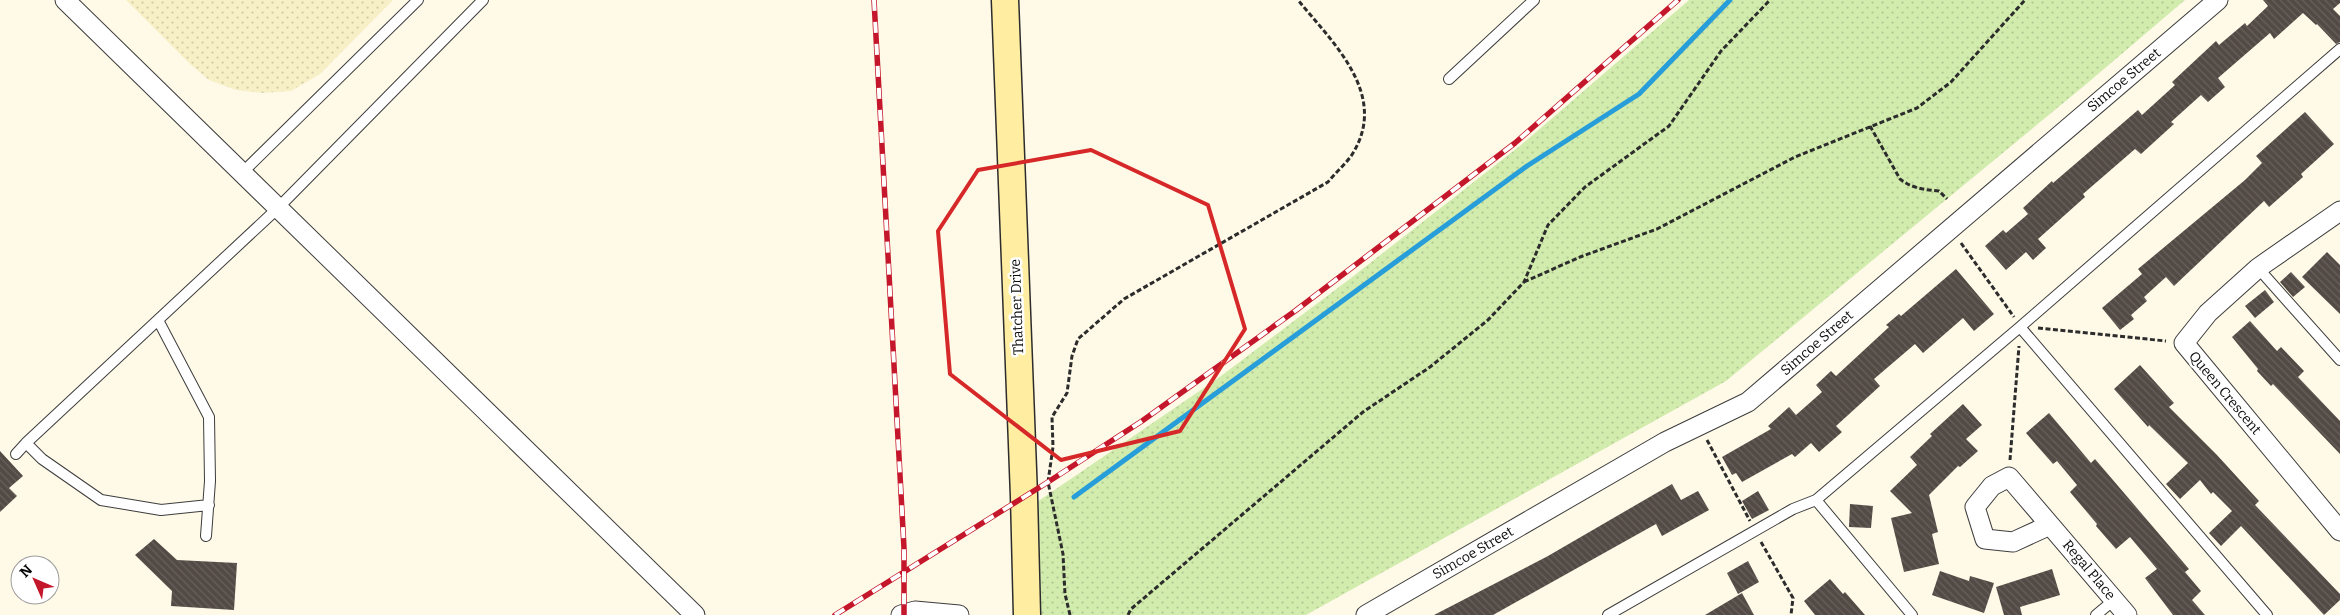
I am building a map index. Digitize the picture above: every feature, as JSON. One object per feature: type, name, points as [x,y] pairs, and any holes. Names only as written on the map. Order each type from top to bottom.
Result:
[{"type":"main road","name":"Thatcher Drive","points":[[1005,0],[1027,615]]},
{"type":"street","points":[[65,0],[695,615]]},
{"type":"street","name":"Simcoe Street","points":[[1366,615],[1664,442],[1748,402],[2218,0]]},
{"type":"street","name":"Queen Crescent","points":[[2340,211],[2258,268],[2208,313],[2184,343],[2340,531]]},
{"type":"street","points":[[2009,477],[1992,486],[1975,506],[1985,539],[2013,542],[2050,524]]},
{"type":"street","name":"Regal Place","points":[[2009,477],[2127,615]]},
{"type":"street","points":[[901,615],[915,611],[959,615]]},
{"type":"lane","points":[[242,173],[418,0]]},
{"type":"lane","points":[[16,454],[278,208],[483,0]]},
{"type":"lane","points":[[1450,79],[1534,0]]},
{"type":"lane","points":[[1608,615],[1794,509],[1816,500],[2020,327],[2340,49]]},
{"type":"lane","points":[[2258,268],[2340,360]]},
{"type":"lane","points":[[158,320],[209,417],[210,481],[206,536]]},
{"type":"lane","points":[[2020,327],[2267,615]]},
{"type":"lane","points":[[26,443],[42,459],[101,500],[161,510],[209,505]]},
{"type":"lane","points":[[1816,500],[1912,615]]},
{"type":"lane","points":[[2096,615],[2114,600]]},
{"type":"path","points":[[1070,615],[1065,594],[1062,554],[1048,482],[1053,447],[1052,417],[1067,393],[1072,356],[1078,339],[1124,299],[1328,182],[1354,153],[1364,126],[1364,97],[1352,68],[1298,0]]},
{"type":"path","points":[[1128,615],[1131,610],[1211,539],[1355,418],[1430,367],[1488,320],[1524,282],[1548,226],[1585,187],[1669,126],[1721,51],[1770,0]]},
{"type":"path","points":[[1524,282],[1580,257],[1657,230],[1795,157],[1917,108],[1951,82],[2025,0]]},
{"type":"path","points":[[1870,126],[1900,179],[1907,185],[1925,190],[1939,191],[1947,199]]},
{"type":"path","points":[[1950,228],[2020,327],[2009,477]]},
{"type":"path","points":[[2020,327],[2184,343]]},
{"type":"highlighted area","points":[[1091,150],[1208,205],[1245,329],[1180,431],[1061,460],[950,374],[938,231],[978,170]]},
{"type":"shaded area","points":[[126,0],[393,0],[320,74],[291,91],[262,93],[236,90],[209,80],[190,64]]},
{"type":"green space","points":[[1689,0],[2185,0],[2084,86],[1726,381],[1306,615],[1034,615],[1034,504],[1217,379],[1351,278],[1521,145]]},
{"type":"building","points":[[2263,0],[2340,0],[2340,3],[2333,9],[2340,16],[2340,42],[2336,44],[2317,24],[2303,13],[2274,39],[2270,33],[2218,78],[2225,87],[2208,102],[2201,95],[2171,122],[2174,124],[2141,154],[2135,149],[2083,194],[2085,197],[2038,239],[2046,248],[2033,260],[2026,252],[2006,270],[1985,246],[2003,230],[2006,233],[2028,214],[2023,208],[2052,181],[2053,183],[2138,110],[2142,115],[2175,85],[2172,82],[2216,41],[2219,45],[2245,23],[2247,26],[2268,6]]},
{"type":"building","points":[[2305,112],[2334,144],[2301,174],[2303,177],[2269,207],[2264,201],[2174,286],[2166,277],[2144,297],[2147,301],[2131,315],[2134,319],[2120,330],[2102,308],[2142,274],[2138,269],[2245,180],[2262,163],[2256,156]]},
{"type":"building","points":[[2327,252],[2340,265],[2340,314],[2302,277]]},
{"type":"building","points":[[1956,269],[1994,314],[1974,331],[1963,318],[1923,353],[1915,344],[1874,379],[1880,386],[1836,426],[1842,432],[1819,452],[1811,443],[1795,457],[1792,454],[1742,482],[1736,473],[1732,475],[1722,457],[1771,429],[1768,426],[1789,407],[1796,415],[1822,392],[1816,385],[1831,371],[1836,376],[1889,327],[1886,325],[1899,314],[1901,316]]},
{"type":"building","points":[[2291,272],[2305,287],[2293,297],[2280,282]]},
{"type":"building","points":[[2265,290],[2274,302],[2255,318],[2245,306]]},
{"type":"building","points":[[2250,321],[2277,351],[2281,347],[2304,371],[2298,377],[2340,421],[2340,454],[2273,384],[2271,386],[2257,371],[2258,369],[2232,337]]},
{"type":"building","points":[[2140,365],[2174,403],[2169,407],[2217,455],[2259,501],[2255,505],[2340,594],[2340,600],[2324,615],[2241,526],[2221,546],[2209,533],[2232,511],[2213,492],[2211,494],[2200,480],[2180,499],[2166,484],[2188,463],[2149,425],[2148,427],[2114,389]]},
{"type":"building","points":[[1963,404],[1982,425],[1966,439],[1978,451],[1960,467],[1958,466],[1929,495],[1938,532],[1932,534],[1939,564],[1904,572],[1891,518],[1912,513],[1890,491],[1917,465],[1910,457],[1932,436],[1930,434]]},
{"type":"building","points":[[2049,413],[2091,463],[2095,459],[2189,569],[2185,572],[2201,591],[2192,600],[2205,615],[2173,615],[2145,578],[2157,569],[2130,537],[2116,549],[2096,526],[2097,524],[2070,492],[2077,485],[2057,461],[2053,464],[2026,433]]},
{"type":"building","points":[[0,451],[23,476],[9,488],[17,496],[0,512]]},
{"type":"building","points":[[1672,484],[1681,500],[1698,491],[1709,510],[1662,536],[1656,524],[1493,615],[1434,615],[1548,556]]},
{"type":"building","points":[[1758,491],[1769,510],[1752,519],[1742,501]]},
{"type":"building","points":[[1850,504],[1873,506],[1871,528],[1849,527]]},
{"type":"building","points":[[154,539],[177,560],[237,563],[234,610],[171,606],[172,591],[135,555]]},
{"type":"building","points":[[1748,561],[1759,582],[1738,594],[1727,573]]},
{"type":"building","points":[[2052,569],[2060,595],[2020,607],[2022,615],[2004,615],[1996,587]]},
{"type":"building","points":[[1940,571],[1969,581],[1970,576],[1994,583],[1984,613],[1932,595]]},
{"type":"building","points":[[1830,579],[1843,594],[1845,592],[1865,615],[1815,615],[1804,601]]},
{"type":"building","points":[[1742,593],[1754,615],[1705,615]]},
{"type":"waterway","points":[[1074,497],[1527,166],[1639,94],[1730,0]]},
{"type":"railway","points":[[874,0],[904,548],[904,615]]},
{"type":"railway","points":[[835,615],[1142,421],[1295,311],[1515,143],[1678,0]]}]
